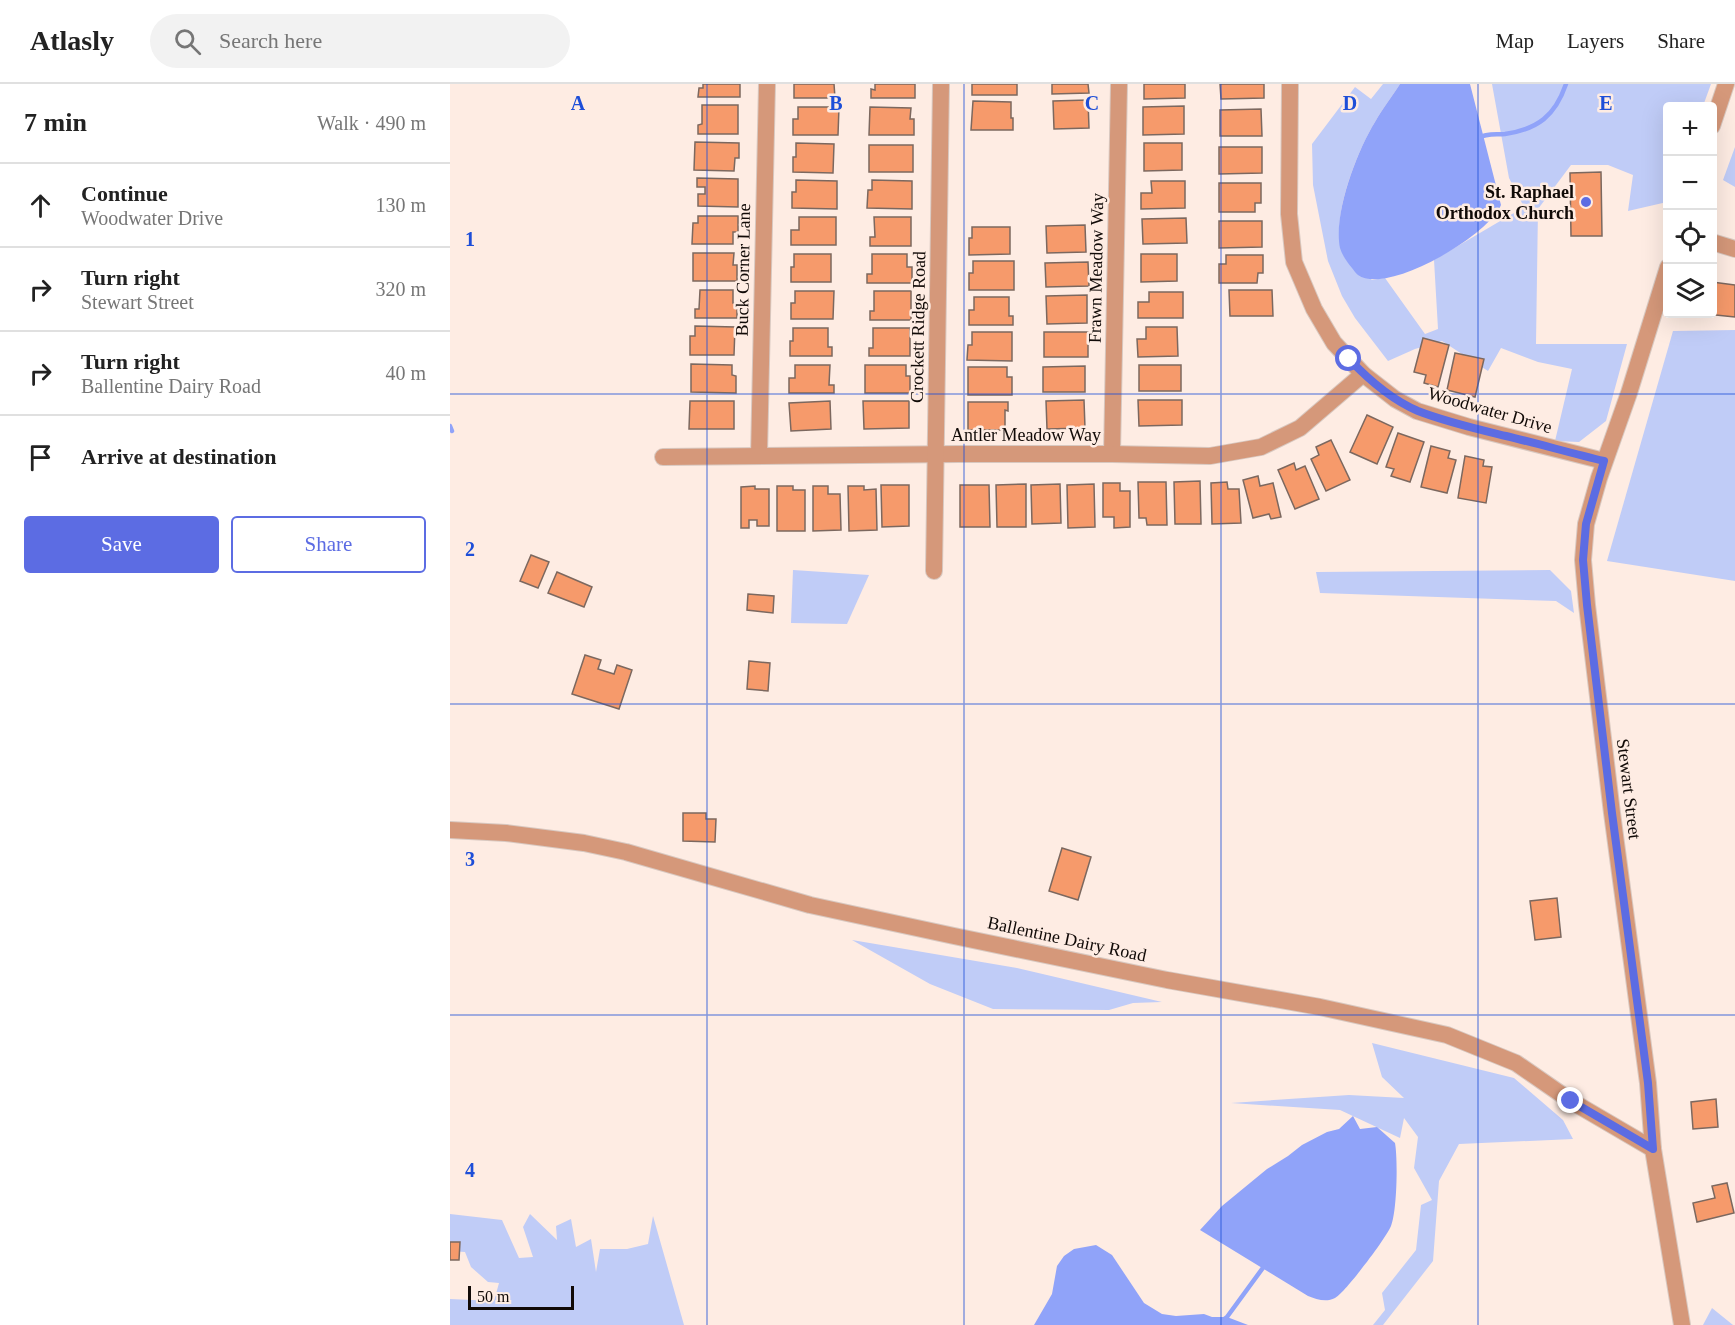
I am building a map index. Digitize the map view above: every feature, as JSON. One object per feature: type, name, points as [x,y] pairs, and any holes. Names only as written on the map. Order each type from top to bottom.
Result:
[{"type":"street","name":"Buck Corner Lane","points":[[759,456],[767,84]]},
{"type":"street","name":"Crockett Ridge Road","points":[[934,571],[941,84]]},
{"type":"street","name":"Frawn Meadow Way","points":[[1112,454],[1119,84]]},
{"type":"street","name":"Woodwater Drive","points":[[1290,84],[1289,214],[1294,262],[1314,309],[1334,343],[1363,374],[1395,399],[1417,411],[1469,427],[1604,461]]},
{"type":"street","points":[[1717,113],[1726,84]]},
{"type":"street","points":[[1717,243],[1735,249]]},
{"type":"street","name":"Stewart Street","points":[[1663,283],[1629,393],[1604,461],[1586,524],[1583,560],[1612,813],[1648,1083],[1653,1149],[1682,1325]]},
{"type":"street","name":"Antler Meadow Way","points":[[663,457],[936,454],[1210,456],[1261,447],[1300,428],[1363,374]]},
{"type":"street","name":"Ballentine Dairy Road","points":[[450,830],[506,833],[584,843],[626,852],[810,905],[1144,975],[1320,1007],[1447,1035],[1516,1064],[1571,1101],[1653,1149]]},
{"type":"shaded area","points":[[1383,84],[1400,84],[1368,135],[1352,171],[1341,211],[1339,231],[1341,248],[1347,261],[1355,269],[1372,280],[1385,278],[1425,334],[1438,329],[1434,260],[1524,207],[1509,178],[1492,84],[1711,84],[1704,102],[1663,102],[1663,203],[1628,211],[1633,175],[1608,165],[1571,165],[1538,209],[1536,344],[1627,344],[1606,421],[1579,442],[1555,441],[1572,369],[1538,362],[1501,348],[1488,371],[1442,341],[1415,349],[1388,361],[1355,318],[1342,296],[1328,261],[1313,185],[1312,144],[1355,87],[1371,99]]},
{"type":"shaded area","points":[[1735,147],[1735,187],[1723,180]]},
{"type":"shaded area","points":[[1735,330],[1735,581],[1607,561],[1673,331]]},
{"type":"shaded area","points":[[793,570],[869,575],[847,624],[791,623]]},
{"type":"shaded area","points":[[1550,570],[1571,591],[1574,613],[1556,601],[1320,593],[1316,572]]},
{"type":"shaded area","points":[[852,940],[1017,968],[1162,1002],[1133,1003],[1109,1010],[993,1009],[930,984]]},
{"type":"shaded area","points":[[1372,1043],[1514,1078],[1563,1120],[1573,1139],[1459,1144],[1439,1181],[1433,1261],[1383,1325],[1373,1325],[1385,1310],[1382,1293],[1416,1250],[1421,1205],[1432,1200],[1414,1168],[1418,1137],[1404,1118],[1400,1138],[1340,1110],[1231,1103],[1349,1095],[1404,1098],[1382,1077]]},
{"type":"shaded area","points":[[450,1214],[502,1220],[519,1258],[533,1257],[523,1227],[530,1214],[557,1240],[556,1226],[571,1219],[576,1247],[591,1239],[596,1272],[600,1249],[627,1249],[648,1244],[653,1216],[684,1325],[450,1325],[450,1299],[494,1301],[499,1283],[488,1282],[471,1267],[465,1252],[450,1251]]},
{"type":"shaded area","points":[[1712,1308],[1733,1325],[1703,1325]]},
{"type":"water","points":[[1400,84],[1470,84],[1501,205],[1478,232],[1436,259],[1391,277],[1372,279],[1357,274],[1343,256],[1340,248],[1340,218],[1348,183],[1361,149],[1378,117]]},
{"type":"water","points":[[1353,1116],[1360,1129],[1377,1127],[1395,1143],[1397,1173],[1395,1209],[1391,1226],[1382,1241],[1356,1276],[1335,1298],[1325,1300],[1308,1296],[1200,1230],[1222,1206],[1267,1169],[1302,1145],[1327,1132],[1339,1129]]},
{"type":"water","points":[[1096,1245],[1112,1255],[1144,1303],[1162,1314],[1176,1316],[1204,1314],[1212,1317],[1227,1317],[1248,1325],[1034,1325],[1052,1294],[1057,1266],[1064,1256],[1074,1249]]},
{"type":"building","points":[[703,84],[740,84],[740,97],[698,97],[699,88],[703,88]]},
{"type":"building","points":[[794,84],[834,84],[835,98],[794,98]]},
{"type":"building","points":[[875,84],[915,84],[915,98],[871,98],[871,89],[875,90]]},
{"type":"building","points":[[972,84],[1017,84],[1017,95],[972,95]]},
{"type":"building","points":[[1052,84],[1088,84],[1089,93],[1052,94]]},
{"type":"building","points":[[1144,84],[1185,84],[1185,98],[1144,99]]},
{"type":"building","points":[[1220,84],[1264,84],[1264,98],[1221,99]]},
{"type":"building","points":[[1088,100],[1089,128],[1054,129],[1053,101]]},
{"type":"building","points":[[973,101],[1011,102],[1013,130],[971,130]]},
{"type":"building","points":[[702,105],[738,105],[738,134],[698,134],[698,125],[702,124]]},
{"type":"building","points":[[1184,106],[1184,134],[1143,135],[1143,107]]},
{"type":"building","points":[[798,107],[839,107],[838,135],[793,135],[793,119],[798,119]]},
{"type":"building","points":[[870,107],[911,108],[910,119],[914,119],[914,135],[869,135]]},
{"type":"building","points":[[1261,109],[1262,136],[1220,136],[1220,110]]},
{"type":"building","points":[[695,142],[739,143],[739,158],[735,158],[734,171],[694,170]]},
{"type":"building","points":[[796,143],[834,144],[833,173],[793,172]]},
{"type":"building","points":[[1144,143],[1182,143],[1182,170],[1144,171]]},
{"type":"building","points":[[869,145],[913,145],[913,172],[869,172]]},
{"type":"building","points":[[1219,147],[1262,147],[1262,173],[1219,174]]},
{"type":"building","points":[[1601,172],[1602,236],[1571,236],[1570,173]]},
{"type":"building","points":[[697,178],[738,179],[738,207],[698,206],[698,194],[705,194],[705,187],[697,187]]},
{"type":"building","points":[[796,180],[837,181],[837,209],[792,208],[792,192],[796,192]]},
{"type":"building","points":[[872,180],[912,181],[912,209],[867,208],[868,190],[872,190]]},
{"type":"building","points":[[1151,181],[1185,181],[1185,208],[1141,209],[1141,193],[1152,193]]},
{"type":"building","points":[[1219,183],[1261,183],[1261,203],[1255,203],[1255,212],[1219,212]]},
{"type":"building","points":[[698,216],[738,216],[738,232],[733,232],[733,244],[692,244],[693,223],[698,223]]},
{"type":"building","points":[[799,217],[836,217],[836,245],[791,245],[791,230],[799,230]]},
{"type":"building","points":[[874,217],[911,217],[911,246],[870,246],[870,237],[875,237]]},
{"type":"building","points":[[1186,218],[1187,243],[1143,244],[1142,219]]},
{"type":"building","points":[[1219,221],[1262,221],[1262,247],[1219,248]]},
{"type":"building","points":[[1085,225],[1086,252],[1047,253],[1046,226]]},
{"type":"building","points":[[972,227],[1010,227],[1010,254],[969,255],[969,238],[972,238]]},
{"type":"building","points":[[693,253],[734,253],[733,265],[737,265],[737,281],[693,281]]},
{"type":"building","points":[[794,254],[831,254],[831,282],[791,282]]},
{"type":"building","points":[[872,254],[907,254],[907,267],[912,267],[912,283],[867,283],[867,274],[872,274]]},
{"type":"building","points":[[1141,254],[1177,254],[1177,281],[1141,282]]},
{"type":"building","points":[[1226,255],[1263,255],[1263,273],[1258,273],[1257,283],[1219,283],[1219,264],[1226,264]]},
{"type":"building","points":[[973,261],[1014,261],[1014,290],[969,290],[969,273],[973,273]]},
{"type":"building","points":[[1088,262],[1089,286],[1046,287],[1045,263]]},
{"type":"building","points":[[1717,283],[1735,285],[1735,317],[1717,315]]},
{"type":"building","points":[[700,290],[733,290],[733,303],[737,303],[737,318],[695,318],[695,309],[699,309]]},
{"type":"building","points":[[1229,290],[1272,290],[1273,316],[1230,316]]},
{"type":"building","points":[[795,291],[834,291],[833,319],[791,319],[791,303],[795,303]]},
{"type":"building","points":[[874,291],[911,291],[911,320],[870,320],[870,311],[874,311]]},
{"type":"building","points":[[1149,292],[1183,292],[1183,318],[1138,318],[1138,302],[1149,302]]},
{"type":"building","points":[[1087,295],[1087,323],[1047,324],[1046,296]]},
{"type":"building","points":[[974,297],[1009,297],[1009,316],[1013,316],[1013,325],[969,325],[969,310],[974,310]]},
{"type":"building","points":[[695,326],[735,327],[734,355],[690,355],[690,336],[695,336]]},
{"type":"building","points":[[1146,327],[1177,327],[1178,356],[1138,357],[1137,339],[1146,339]]},
{"type":"building","points":[[793,328],[828,328],[828,347],[832,347],[832,356],[790,356]]},
{"type":"building","points":[[873,328],[910,328],[910,356],[869,356],[869,348],[873,348]]},
{"type":"building","points":[[972,332],[1012,332],[1012,361],[967,360],[968,345],[972,345]]},
{"type":"building","points":[[1044,332],[1088,332],[1088,357],[1044,357]]},
{"type":"building","points":[[1423,338],[1449,345],[1438,387],[1424,383],[1426,375],[1414,372]]},
{"type":"building","points":[[1455,353],[1484,359],[1475,397],[1447,390]]},
{"type":"building","points":[[691,364],[732,365],[732,375],[736,376],[736,393],[691,392]]},
{"type":"building","points":[[795,365],[830,365],[829,385],[834,385],[834,393],[789,393],[789,378],[795,378]]},
{"type":"building","points":[[865,365],[906,365],[906,376],[910,376],[910,393],[865,393]]},
{"type":"building","points":[[1139,365],[1181,365],[1181,391],[1139,391]]},
{"type":"building","points":[[1085,366],[1085,392],[1043,392],[1043,367]]},
{"type":"building","points":[[968,367],[1007,367],[1007,377],[1012,377],[1012,395],[968,395]]},
{"type":"building","points":[[1084,400],[1085,428],[1047,429],[1046,401]]},
{"type":"building","points":[[1138,400],[1182,400],[1182,425],[1139,426]]},
{"type":"building","points":[[690,401],[734,401],[734,429],[689,429]]},
{"type":"building","points":[[830,401],[831,429],[791,431],[789,403]]},
{"type":"building","points":[[863,401],[909,401],[909,428],[864,429]]},
{"type":"building","points":[[968,402],[1008,402],[1008,411],[1005,410],[1005,430],[968,430]]},
{"type":"building","points":[[1367,415],[1393,427],[1377,464],[1350,452]]},
{"type":"building","points":[[1398,433],[1424,442],[1410,482],[1391,476],[1394,469],[1386,467]]},
{"type":"building","points":[[1331,440],[1350,480],[1326,491],[1311,459],[1319,455],[1316,447]]},
{"type":"building","points":[[1431,446],[1450,451],[1448,458],[1456,460],[1447,493],[1421,487]]},
{"type":"building","points":[[1465,456],[1484,460],[1483,466],[1492,467],[1486,503],[1458,498]]},
{"type":"building","points":[[1294,463],[1296,470],[1305,466],[1319,499],[1295,509],[1278,470]]},
{"type":"building","points":[[1258,476],[1260,486],[1273,483],[1281,517],[1271,519],[1269,514],[1253,518],[1243,480]]},
{"type":"building","points":[[1200,481],[1201,524],[1175,524],[1174,482]]},
{"type":"building","points":[[1138,482],[1166,482],[1167,525],[1147,525],[1146,518],[1139,518]]},
{"type":"building","points":[[1227,482],[1228,489],[1239,489],[1241,523],[1212,524],[1211,483]]},
{"type":"building","points":[[1103,483],[1120,483],[1120,491],[1130,491],[1130,527],[1114,528],[1114,517],[1103,517]]},
{"type":"building","points":[[1026,484],[1026,527],[997,527],[996,485]]},
{"type":"building","points":[[1060,484],[1061,523],[1032,524],[1031,485]]},
{"type":"building","points":[[1094,484],[1095,527],[1068,528],[1067,485]]},
{"type":"building","points":[[881,485],[909,485],[909,526],[882,527]]},
{"type":"building","points":[[960,485],[989,485],[990,527],[960,527]]},
{"type":"building","points":[[755,486],[755,489],[769,489],[769,526],[757,526],[757,520],[749,520],[749,528],[741,528],[741,487]]},
{"type":"building","points":[[777,486],[793,486],[793,490],[805,490],[805,531],[777,531]]},
{"type":"building","points":[[813,486],[828,486],[828,494],[840,494],[841,530],[813,531]]},
{"type":"building","points":[[848,486],[864,486],[864,490],[876,489],[877,530],[849,531]]},
{"type":"building","points":[[531,555],[549,562],[538,588],[520,581]]},
{"type":"building","points":[[557,572],[592,587],[584,607],[548,593]]},
{"type":"building","points":[[748,594],[774,596],[773,613],[747,610]]},
{"type":"building","points":[[585,655],[601,660],[598,669],[614,674],[617,665],[632,670],[619,709],[572,694]]},
{"type":"building","points":[[749,661],[770,663],[768,691],[747,689]]},
{"type":"building","points":[[683,813],[706,813],[706,819],[716,819],[715,842],[683,841]]},
{"type":"building","points":[[1062,848],[1091,857],[1078,900],[1049,891]]},
{"type":"building","points":[[1557,898],[1561,937],[1535,940],[1530,901]]},
{"type":"building","points":[[1716,1099],[1718,1127],[1693,1129],[1691,1102]]},
{"type":"building","points":[[1727,1183],[1734,1213],[1697,1222],[1693,1203],[1715,1198],[1712,1186]]},
{"type":"building","points":[[450,1242],[460,1242],[459,1260],[450,1260]]},
{"type":"waterway","points":[[1478,138],[1517,132],[1536,124],[1551,113],[1566,84]]},
{"type":"waterway","points":[[450,426],[452,431]]},
{"type":"waterway","points":[[1216,1325],[1227,1317],[1265,1265]]},
{"type":"place","name":"St. Raphael Orthodox Church","points":[[1586,202]]},
{"type":"route","points":[[1349,359],[1375,384],[1395,399],[1417,411],[1469,427],[1604,461],[1586,524],[1583,560],[1612,813],[1648,1083],[1653,1149],[1571,1101]]}]
